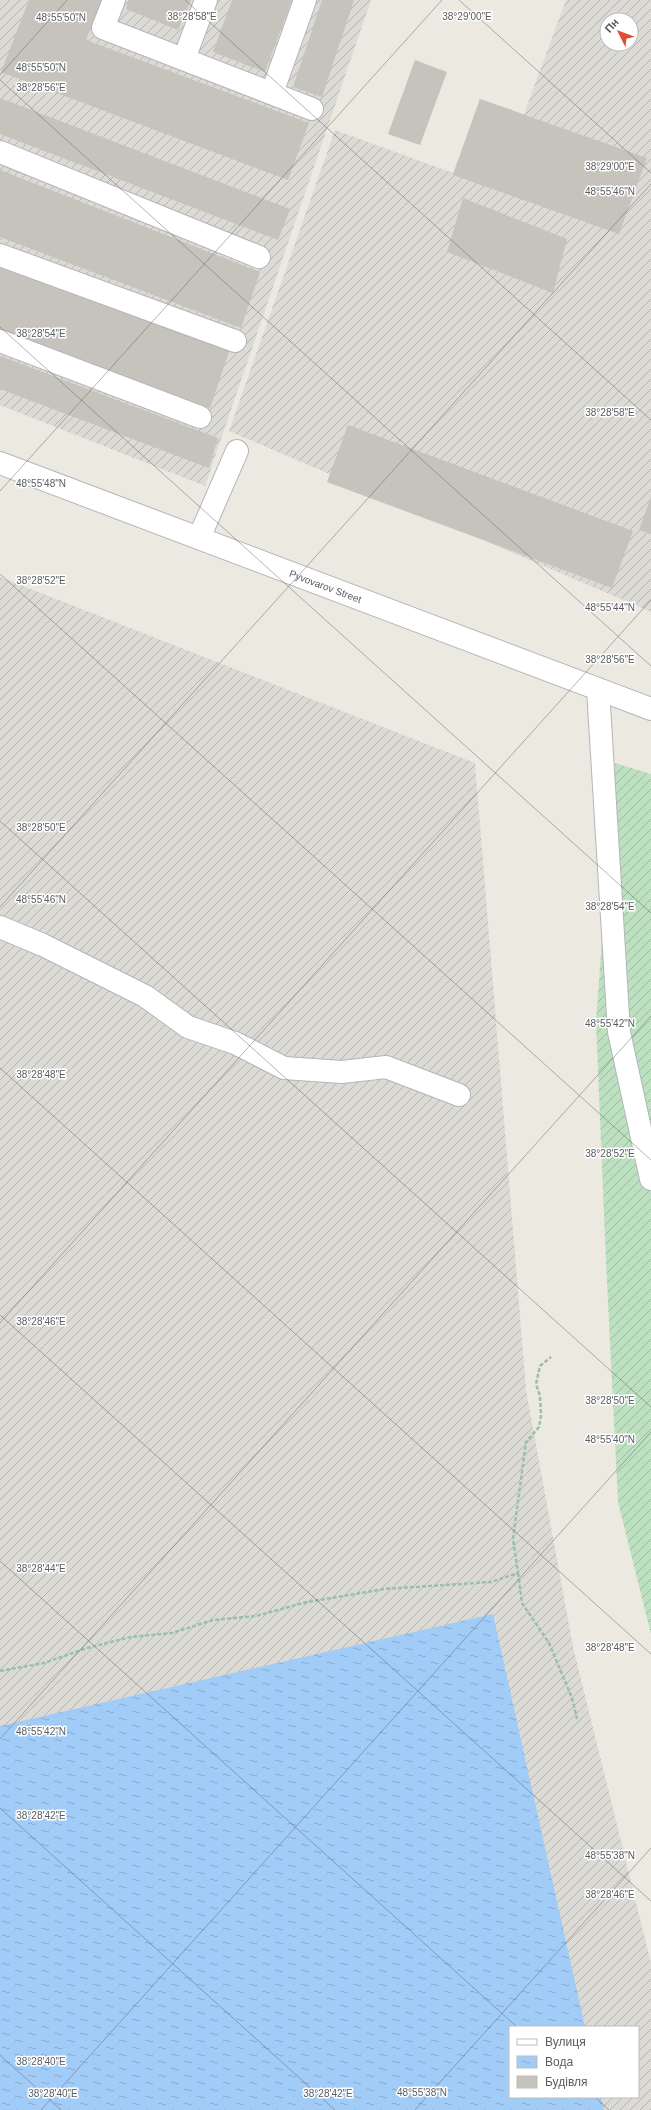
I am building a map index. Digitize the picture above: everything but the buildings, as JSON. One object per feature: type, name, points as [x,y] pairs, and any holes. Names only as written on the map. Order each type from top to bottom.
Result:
[{"type":"street","points":[[114,0],[103,28],[312,109]]},
{"type":"street","points":[[184,60],[206,0]]},
{"type":"street","points":[[272,94],[305,0]]},
{"type":"street","points":[[0,152],[260,257]]},
{"type":"street","points":[[0,255],[235,341]]},
{"type":"street","points":[[0,341],[200,417]]},
{"type":"street","points":[[199,538],[237,451]]},
{"type":"street","name":"Pyvovarov Street","points":[[0,463],[651,709]]},
{"type":"street","points":[[598,689],[619,1032],[651,1179]]},
{"type":"street","points":[[0,927],[43,944],[145,996],[188,1027],[235,1043],[284,1068],[342,1072],[386,1067],[460,1095]]},
{"type":"path","points":[[551,1357],[540,1366],[536,1384],[540,1396],[541,1416],[539,1427],[526,1442],[513,1540],[522,1603],[549,1643],[572,1698],[577,1719]]},
{"type":"path","points":[[0,1671],[44,1662],[87,1648],[131,1637],[172,1633],[213,1620],[256,1616],[307,1602],[384,1588],[491,1582],[518,1573]]},
{"type":"shaded area","points":[[0,0],[371,0],[205,486],[0,405]]},
{"type":"shaded area","points":[[566,0],[651,0],[651,612],[229,431],[335,130],[453,173],[480,99],[524,114]]},
{"type":"shaded area","points":[[0,577],[475,763],[526,1390],[573,1647],[651,1963],[651,2110],[0,2110]]},
{"type":"green space","points":[[615,763],[651,774],[651,1634],[618,1502],[596,1022]]},
{"type":"water","points":[[493,1614],[585,2026],[509,2026],[509,2098],[601,2098],[604,2110],[0,2110],[0,1726]]}]
